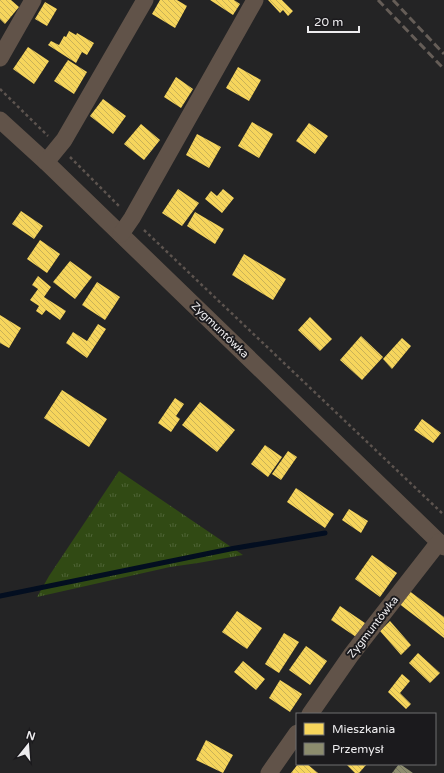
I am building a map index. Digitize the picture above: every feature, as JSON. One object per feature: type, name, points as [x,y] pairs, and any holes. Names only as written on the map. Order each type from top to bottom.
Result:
[{"type":"street","points":[[0,58],[33,0]]},
{"type":"street","points":[[46,162],[59,146],[145,0]]},
{"type":"street","points":[[121,234],[132,218],[255,0]]},
{"type":"street","name":"Zygmuntówka","points":[[0,120],[121,234],[442,545],[351,655],[311,713]]},
{"type":"street","points":[[269,773],[296,734]]},
{"type":"path","points":[[0,89],[204,289],[444,515]]},
{"type":"green space","points":[[119,471],[243,555],[170,567],[37,597],[49,576]]},
{"type":"building: Mieszkania","points":[[0,0],[11,0],[19,7],[5,24],[0,19]]},
{"type":"building: Mieszkania","points":[[160,0],[177,0],[187,6],[175,28],[152,14]]},
{"type":"building: Mieszkania","points":[[210,0],[234,0],[240,4],[233,15]]},
{"type":"building: Mieszkania","points":[[268,0],[282,0],[293,11],[288,16],[283,10],[280,13]]},
{"type":"building: Mieszkania","points":[[45,2],[57,9],[47,26],[35,19]]},
{"type":"building: Mieszkania","points":[[69,31],[76,35],[77,33],[94,43],[87,55],[82,52],[76,63],[48,45],[51,41],[59,45]]},
{"type":"building: Mieszkania","points":[[28,47],[49,61],[34,84],[13,69]]},
{"type":"building: Mieszkania","points":[[68,60],[87,72],[74,94],[54,81]]},
{"type":"building: Mieszkania","points":[[238,67],[261,80],[249,101],[226,88]]},
{"type":"building: Mieszkania","points":[[176,77],[193,89],[181,108],[164,97]]},
{"type":"building: Mieszkania","points":[[103,99],[126,116],[113,134],[90,116]]},
{"type":"building: Mieszkania","points":[[252,122],[273,134],[259,158],[238,146]]},
{"type":"building: Mieszkania","points":[[309,123],[328,136],[315,154],[296,141]]},
{"type":"building: Mieszkania","points":[[141,124],[160,140],[144,160],[124,144]]},
{"type":"building: Mieszkania","points":[[197,134],[221,147],[209,168],[186,155]]},
{"type":"building: Mieszkania","points":[[178,189],[199,203],[182,226],[162,213]]},
{"type":"building: Mieszkania","points":[[223,189],[234,198],[222,213],[205,199],[211,191],[217,196]]},
{"type":"building: Mieszkania","points":[[21,211],[43,226],[34,239],[12,224]]},
{"type":"building: Mieszkania","points":[[195,212],[224,229],[215,244],[187,226]]},
{"type":"building: Mieszkania","points":[[40,240],[60,254],[47,273],[27,259]]},
{"type":"building: Mieszkania","points":[[244,254],[286,279],[273,300],[232,275]]},
{"type":"building: Mieszkania","points":[[70,261],[92,277],[75,299],[53,282]]},
{"type":"building: Mieszkania","points":[[38,276],[51,287],[44,297],[66,311],[60,320],[46,310],[42,315],[36,311],[39,306],[30,300],[38,289],[32,285]]},
{"type":"building: Mieszkania","points":[[97,282],[120,297],[105,320],[82,305]]},
{"type":"building: Mieszkania","points":[[0,315],[21,328],[9,348],[0,343]]},
{"type":"building: Mieszkania","points":[[310,317],[332,339],[320,351],[298,330]]},
{"type":"building: Mieszkania","points":[[98,324],[106,329],[87,358],[66,343],[73,332],[87,341]]},
{"type":"building: Mieszkania","points":[[361,336],[383,357],[362,380],[340,360]]},
{"type":"building: Mieszkania","points":[[402,338],[411,346],[392,369],[383,359]]},
{"type":"building: Mieszkania","points":[[62,390],[107,419],[89,447],[44,418]]},
{"type":"building: Mieszkania","points":[[175,398],[184,404],[176,416],[180,419],[171,432],[158,423]]},
{"type":"building: Mieszkania","points":[[200,402],[235,430],[217,452],[182,425]]},
{"type":"building: Mieszkania","points":[[422,419],[441,433],[433,443],[414,430]]},
{"type":"building: Mieszkania","points":[[265,445],[282,457],[268,477],[251,464]]},
{"type":"building: Mieszkania","points":[[288,451],[297,457],[281,480],[272,474]]},
{"type":"building: Mieszkania","points":[[296,488],[334,514],[325,528],[287,502]]},
{"type":"building: Mieszkania","points":[[349,509],[368,521],[361,533],[342,520]]},
{"type":"building: Mieszkania","points":[[372,555],[397,573],[380,597],[355,579]]},
{"type":"building: Mieszkania","points":[[408,590],[444,617],[444,638],[398,603]]},
{"type":"building: Mieszkania","points":[[340,606],[365,623],[356,637],[331,620]]},
{"type":"building: Mieszkania","points":[[237,611],[262,628],[247,649],[222,632]]},
{"type":"building: Mieszkania","points":[[390,621],[411,645],[401,655],[380,631]]},
{"type":"building: Mieszkania","points":[[284,633],[299,642],[279,673],[265,664]]},
{"type":"building: Mieszkania","points":[[306,646],[327,661],[310,685],[289,670]]},
{"type":"building: Mieszkania","points":[[418,653],[440,673],[430,683],[409,663]]},
{"type":"building: Mieszkania","points":[[243,661],[265,679],[256,690],[234,672]]},
{"type":"building: Mieszkania","points":[[402,674],[410,681],[400,693],[411,704],[406,709],[388,692]]},
{"type":"building: Mieszkania","points":[[280,680],[302,694],[290,712],[269,698]]},
{"type":"building: Mieszkania","points":[[206,740],[233,755],[223,773],[196,760]]},
{"type":"building: Mieszkania","points":[[297,765],[308,765],[318,773],[291,773]]},
{"type":"building: Mieszkania","points":[[347,765],[366,765],[359,773],[355,773]]},
{"type":"building: Przemysł","points":[[398,765],[401,765],[413,773],[392,773]]},
{"type":"waterway","points":[[0,596],[230,549],[325,533]]},
{"type":"railway","points":[[378,0],[444,69]]},
{"type":"railway","points":[[393,0],[444,54]]}]
